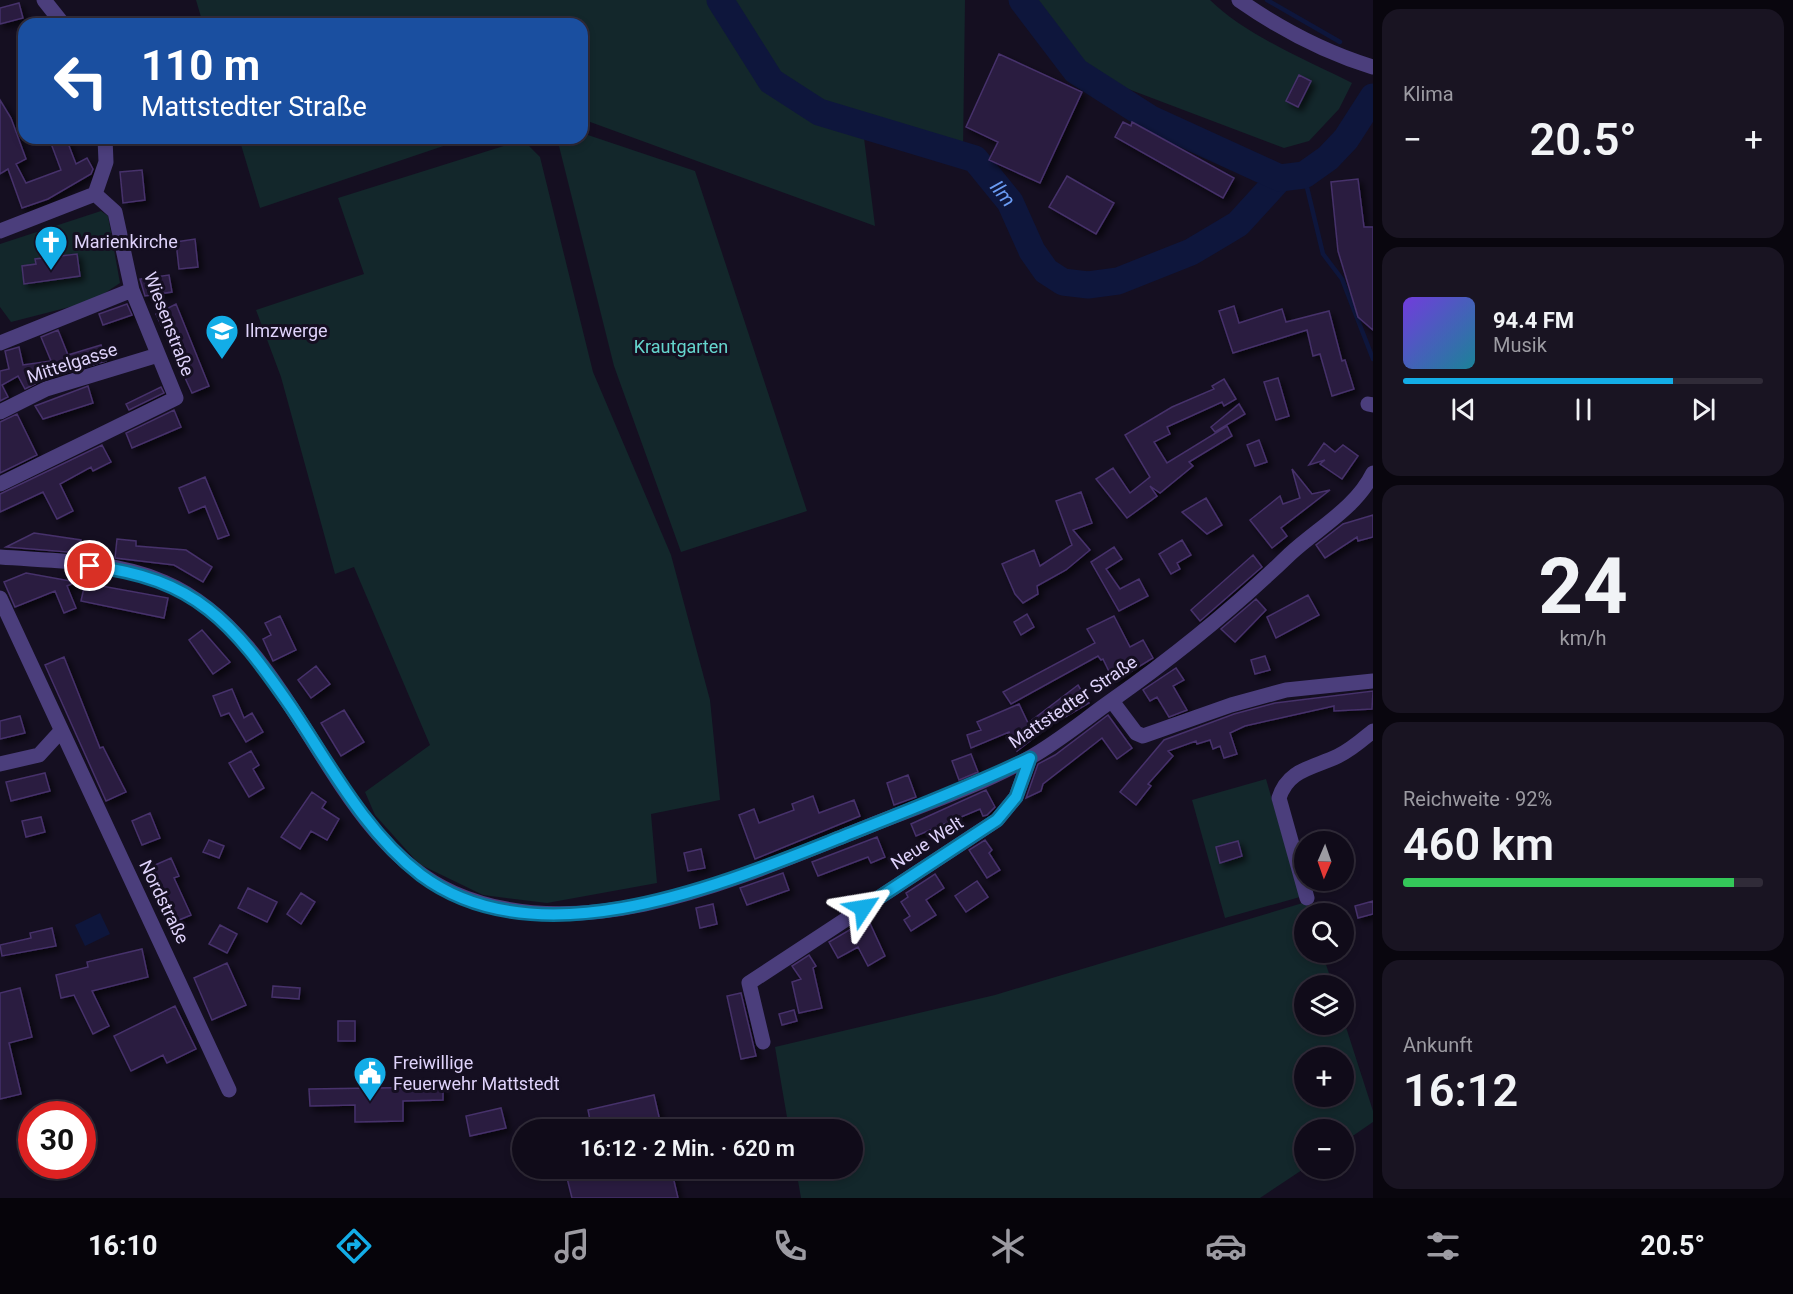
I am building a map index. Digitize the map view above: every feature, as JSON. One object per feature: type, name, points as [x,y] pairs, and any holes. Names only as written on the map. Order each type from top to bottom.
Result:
[{"type":"street","points":[[44,0],[58,18]]},
{"type":"street","points":[[1239,0],[1293,32],[1348,60],[1373,67]]},
{"type":"street","points":[[0,231],[96,194],[106,162],[105,144]]},
{"type":"street","name":"Wiesenstraße","points":[[0,484],[176,398],[132,290],[115,212],[96,194]]},
{"type":"street","points":[[0,343],[132,290]]},
{"type":"street","name":"Mittelgasse","points":[[0,412],[46,389],[158,355]]},
{"type":"street","name":"Mattstedter Straße","points":[[0,557],[100,567],[147,575],[184,592],[204,605],[226,625],[278,688],[368,821],[397,854],[422,876],[480,904],[521,912],[566,915],[649,902],[731,879],[975,784],[1030,758],[1195,640],[1295,549],[1365,498],[1373,473]]},
{"type":"street","name":"Nordstraße","points":[[0,597],[60,732],[216,1056],[229,1090]]},
{"type":"street","points":[[1112,701],[1136,733],[1143,736],[1231,705],[1286,690],[1373,681]]},
{"type":"street","points":[[1307,898],[1279,798],[1284,783],[1303,770],[1339,756],[1373,731]]},
{"type":"street","points":[[0,764],[39,755],[60,732]]},
{"type":"street","name":"Neue Welt","points":[[763,1042],[749,983],[997,820],[1016,797],[1030,758]]},
{"type":"green space","points":[[196,0],[717,0],[771,83],[819,115],[858,128],[864,138],[875,226],[588,121],[588,18],[201,18]]},
{"type":"green space","points":[[725,0],[965,0],[963,152],[820,109],[774,78]]},
{"type":"green space","points":[[1031,0],[1210,0],[1258,35],[1352,83],[1339,109],[1309,141],[1284,148],[1078,70],[1032,12]]},
{"type":"green space","name":"Krautgarten","points":[[588,135],[695,171],[807,511],[681,552],[614,366],[558,144],[588,144]]},
{"type":"green space","points":[[241,144],[449,144],[260,208]]},
{"type":"green space","points":[[510,144],[527,144],[540,157],[593,372],[671,555],[710,700],[720,800],[651,814],[657,883],[547,903],[483,895],[419,864],[375,815],[365,792],[430,745],[354,567],[335,574],[281,377],[256,310],[364,274],[338,198]]},
{"type":"green space","points":[[101,211],[108,216],[120,283],[93,301],[11,322],[0,307],[0,244]]},
{"type":"green space","points":[[1266,779],[1294,876],[1294,891],[1298,891],[1300,897],[1225,918],[1192,800]]},
{"type":"green space","points":[[1294,906],[1294,963],[1325,963],[1330,975],[1294,975],[1294,1035],[1349,1035],[1352,1047],[1294,1047],[1294,1107],[1354,1107],[1354,1052],[1373,1111],[1373,1122],[1354,1135],[1354,1119],[1294,1119],[1294,1175],[1260,1198],[801,1198],[798,1179],[863,1179],[863,1119],[787,1119],[775,1047],[995,995]]},
{"type":"water","points":[[100,913],[110,934],[85,946],[75,925]]},
{"type":"building","points":[[19,3],[23,18],[0,24],[0,8]]},
{"type":"building","points":[[999,54],[1082,92],[1040,183],[989,160],[998,142],[966,127]]},
{"type":"building","points":[[1299,75],[1311,81],[1298,107],[1286,101]]},
{"type":"building","points":[[0,100],[11,118],[18,144],[21,144],[26,159],[16,164],[26,183],[61,170],[51,144],[68,144],[76,164],[87,158],[93,169],[91,174],[48,199],[22,208],[8,169],[0,174]]},
{"type":"building","points":[[1123,122],[1131,126],[1132,122],[1234,178],[1223,198],[1115,137]]},
{"type":"building","points":[[142,170],[145,200],[123,203],[120,172]]},
{"type":"building","points":[[1067,176],[1114,203],[1096,234],[1049,207]]},
{"type":"building","points":[[1358,179],[1364,227],[1373,227],[1373,330],[1358,317],[1338,251],[1331,182]]},
{"type":"building","points":[[195,239],[198,267],[179,269],[176,242]]},
{"type":"building","name":"Marienkirche","points":[[77,254],[80,276],[24,284],[22,266],[36,264],[35,259]]},
{"type":"building","points":[[169,275],[172,292],[145,296],[140,279]]},
{"type":"building","points":[[127,304],[132,315],[103,325],[99,314]]},
{"type":"building","points":[[176,304],[209,386],[192,393],[156,314]]},
{"type":"building","points":[[1234,306],[1239,323],[1282,309],[1286,322],[1329,311],[1342,361],[1345,360],[1354,389],[1332,396],[1320,354],[1313,356],[1307,330],[1233,353],[1219,311]]},
{"type":"building","points":[[58,330],[68,355],[101,345],[106,361],[79,369],[32,377],[35,384],[25,389],[18,376],[2,385],[8,397],[0,401],[0,371],[9,369],[5,351],[19,347],[23,365],[51,361],[41,337]]},
{"type":"building","points":[[1278,378],[1289,416],[1276,420],[1264,382]]},
{"type":"building","points":[[1224,379],[1236,399],[1224,406],[1222,402],[1167,427],[1170,434],[1154,442],[1167,463],[1227,426],[1232,436],[1189,462],[1193,466],[1160,493],[1150,486],[1157,496],[1127,518],[1096,479],[1113,468],[1130,493],[1150,477],[1125,435],[1172,407],[1214,389],[1212,386]]},
{"type":"building","points":[[88,386],[93,403],[43,419],[35,406]]},
{"type":"building","points":[[161,387],[164,393],[129,410],[126,404]]},
{"type":"building","points":[[1239,404],[1245,414],[1215,432],[1211,427]]},
{"type":"building","points":[[174,410],[181,427],[132,448],[126,433]]},
{"type":"building","points":[[17,414],[37,455],[0,473],[0,422]]},
{"type":"building","points":[[1259,440],[1267,462],[1255,466],[1247,445]]},
{"type":"building","points":[[1324,443],[1335,452],[1343,445],[1358,456],[1342,479],[1320,464],[1325,460],[1309,465]]},
{"type":"building","points":[[102,445],[111,462],[93,471],[91,467],[60,484],[73,511],[57,519],[43,492],[0,512],[0,494]]},
{"type":"building","points":[[1292,469],[1312,494],[1330,490],[1281,528],[1287,536],[1272,548],[1250,520],[1280,496],[1283,504],[1300,498]]},
{"type":"building","points":[[205,477],[229,535],[218,539],[205,506],[189,513],[179,488]]},
{"type":"building","points":[[1081,492],[1092,523],[1073,530],[1090,550],[1066,570],[1037,586],[1038,594],[1023,603],[1015,594],[1002,564],[1034,550],[1040,566],[1072,545],[1056,501]]},
{"type":"building","points":[[1206,498],[1222,525],[1207,534],[1182,512]]},
{"type":"building","points":[[1373,515],[1373,537],[1358,541],[1357,537],[1325,558],[1316,545],[1343,524]]},
{"type":"building","points":[[34,533],[81,540],[80,553],[6,547]]},
{"type":"building","points":[[117,539],[136,541],[136,546],[186,550],[212,567],[203,582],[174,565],[115,558]]},
{"type":"building","points":[[1182,540],[1191,555],[1177,563],[1180,569],[1171,574],[1159,554]]},
{"type":"building","points":[[1114,547],[1122,559],[1106,569],[1120,589],[1139,579],[1148,596],[1119,611],[1091,562]]},
{"type":"building","points":[[1253,555],[1262,567],[1200,621],[1191,610]]},
{"type":"building","points":[[26,573],[76,582],[67,586],[76,608],[64,613],[55,591],[15,607],[4,582]]},
{"type":"building","points":[[85,583],[168,598],[164,618],[81,601]]},
{"type":"building","points":[[1308,595],[1319,615],[1276,638],[1267,617]]},
{"type":"building","points":[[1256,599],[1266,610],[1235,642],[1221,629]]},
{"type":"building","points":[[1027,614],[1034,627],[1021,635],[1014,622]]},
{"type":"building","points":[[280,616],[296,650],[273,661],[263,639],[271,635],[265,623]]},
{"type":"building","points":[[1114,616],[1130,647],[1143,640],[1153,658],[1114,682],[1103,659],[1101,660],[1098,656],[1011,704],[1003,692],[1095,643],[1087,629]]},
{"type":"building","points":[[202,630],[230,662],[213,674],[189,640]]},
{"type":"building","points":[[1265,656],[1270,670],[1255,674],[1251,660]]},
{"type":"building","points":[[64,657],[100,748],[103,747],[126,792],[106,801],[45,665]]},
{"type":"building","points":[[316,666],[330,684],[311,698],[298,680]]},
{"type":"building","points":[[1176,668],[1184,680],[1173,686],[1187,710],[1169,717],[1157,697],[1150,701],[1143,690]]},
{"type":"building","points":[[1078,685],[1089,703],[1065,717],[1063,715],[1017,751],[1009,732],[971,748],[967,735],[981,730],[977,722],[1019,704],[1028,723]]},
{"type":"building","points":[[232,689],[244,718],[252,713],[263,732],[246,742],[229,713],[221,716],[213,696]]},
{"type":"building","points":[[1373,691],[1372,709],[1334,711],[1334,706],[1245,726],[1230,733],[1237,754],[1224,758],[1220,746],[1213,749],[1210,740],[1197,744],[1196,741],[1168,751],[1173,756],[1148,784],[1151,786],[1136,805],[1120,792],[1164,740],[1234,714],[1275,703]]},
{"type":"building","points":[[344,710],[364,742],[341,756],[321,723]]},
{"type":"building","points":[[1108,715],[1132,748],[1117,759],[1102,738],[1043,784],[1041,791],[1026,798],[1038,764],[1055,755]]},
{"type":"building","points":[[20,716],[25,733],[0,739],[0,721]]},
{"type":"building","points":[[251,751],[259,765],[253,769],[264,788],[249,797],[229,763]]},
{"type":"building","points":[[971,754],[978,772],[959,780],[952,761]]},
{"type":"building","points":[[45,773],[50,791],[11,801],[6,782]]},
{"type":"building","points":[[908,775],[916,797],[894,805],[887,783]]},
{"type":"building","points":[[986,790],[995,807],[987,815],[983,816],[980,809],[916,836],[911,824]]},
{"type":"building","points":[[312,792],[326,802],[322,808],[339,819],[327,840],[311,831],[300,849],[281,837]]},
{"type":"building","points":[[813,796],[819,813],[854,800],[860,816],[755,859],[739,815],[754,809],[759,823],[794,810],[792,804]]},
{"type":"building","points":[[150,813],[160,838],[142,845],[132,821]]},
{"type":"building","points":[[41,817],[45,832],[26,837],[22,821]]},
{"type":"building","points":[[877,837],[885,857],[871,863],[868,857],[818,876],[812,862]]},
{"type":"building","points":[[209,840],[224,846],[219,858],[203,852]]},
{"type":"building","points":[[985,840],[992,850],[989,853],[1000,870],[987,878],[969,850]]},
{"type":"building","points":[[1238,841],[1242,856],[1220,863],[1216,847]]},
{"type":"building","points":[[701,849],[705,868],[688,871],[684,853]]},
{"type":"building","points":[[171,858],[179,876],[174,878],[191,915],[167,925],[157,901],[166,897],[153,866]]},
{"type":"building","points":[[783,873],[789,890],[747,905],[740,888]]},
{"type":"building","points":[[935,874],[944,888],[926,900],[936,915],[911,931],[904,920],[910,916],[901,902],[908,897],[906,893]]},
{"type":"building","points":[[977,881],[988,897],[966,912],[955,896]]},
{"type":"building","points":[[248,888],[277,902],[267,922],[238,908]]},
{"type":"building","points":[[301,893],[315,902],[301,924],[287,914]]},
{"type":"building","points":[[848,896],[853,903],[840,912],[835,903]]},
{"type":"building","points":[[1373,901],[1373,914],[1358,918],[1355,906]]},
{"type":"building","points":[[713,904],[717,924],[700,928],[696,908]]},
{"type":"building","points":[[868,919],[885,956],[868,966],[858,947],[838,958],[829,942]]},
{"type":"building","points":[[220,925],[237,934],[227,953],[209,944]]},
{"type":"building","points":[[52,928],[56,946],[2,956],[0,945],[31,938],[30,933]]},
{"type":"building","points":[[142,949],[148,977],[92,991],[109,1026],[93,1034],[74,995],[61,998],[56,975],[88,967],[87,962]]},
{"type":"building","points":[[809,955],[816,966],[813,968],[822,1008],[799,1013],[792,982],[801,979],[792,966]]},
{"type":"building","points":[[227,963],[246,1005],[212,1020],[194,978]]},
{"type":"building","points":[[273,986],[300,988],[299,999],[272,997]]},
{"type":"building","points":[[20,988],[32,1037],[9,1043],[21,1094],[0,1099],[0,993]]},
{"type":"building","points":[[741,993],[756,1056],[741,1059],[727,996]]},
{"type":"building","points":[[175,1006],[196,1049],[167,1063],[163,1055],[131,1071],[114,1036]]},
{"type":"building","points":[[794,1010],[797,1021],[782,1025],[779,1014]]},
{"type":"building","points":[[338,1021],[355,1021],[355,1041],[338,1041]]},
{"type":"building","points":[[443,1087],[443,1100],[403,1101],[403,1121],[355,1122],[355,1105],[310,1106],[309,1089]]},
{"type":"building","points":[[654,1095],[659,1119],[590,1119],[588,1110]]},
{"type":"building","points":[[501,1108],[506,1128],[470,1136],[466,1116]]},
{"type":"building","points":[[567,1179],[674,1179],[678,1198],[572,1198]]},
{"type":"waterway","name":"Ilm","points":[[720,0],[771,81],[819,112],[975,159],[1010,202],[1032,251],[1046,271],[1063,282],[1088,285],[1118,281],[1191,252],[1238,224],[1280,178]]},
{"type":"waterway","name":"Ilm","points":[[1022,0],[1076,71],[1151,119],[1280,178],[1304,175],[1328,158],[1346,139],[1373,97]]},
{"type":"waterway","points":[[1267,0],[1340,42]]},
{"type":"waterway","points":[[1304,175],[1323,254],[1342,279],[1373,359]]},
{"type":"place","name":"Marienkirche","points":[[51,271]]},
{"type":"place","name":"Ilmzwerge","points":[[222,360]]},
{"type":"place","name":"Freiwillige Feuerwehr Mattstedt","points":[[370,1102]]},
{"type":"route","points":[[90,566],[147,575],[184,592],[204,605],[226,625],[254,657],[278,688],[368,821],[397,854],[422,876],[480,904],[521,912],[566,915],[649,902],[764,868],[975,784],[1030,758],[1016,797],[997,820],[863,908]]}]
